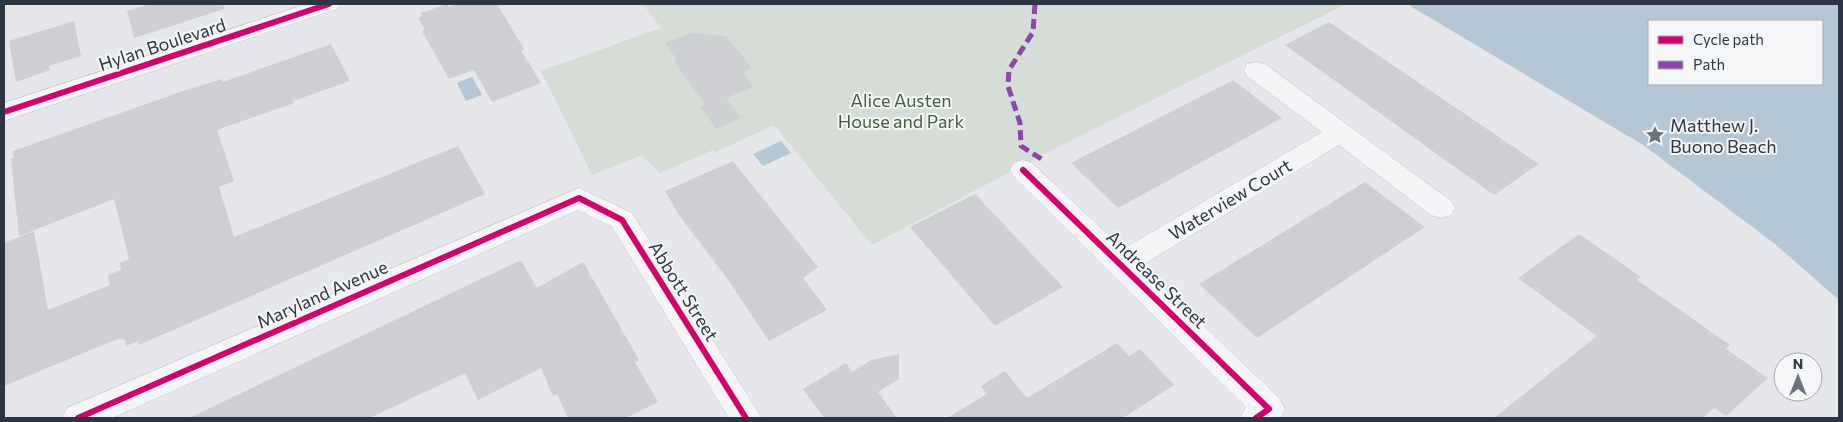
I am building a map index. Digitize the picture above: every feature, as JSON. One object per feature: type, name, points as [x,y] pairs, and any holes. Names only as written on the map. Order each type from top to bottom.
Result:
[{"type":"street","name":"Hylan Boulevard","points":[[4,112],[329,4]]},
{"type":"street","points":[[1256,70],[1441,208]]},
{"type":"street","name":"Waterview Court","points":[[1120,265],[1340,133]]},
{"type":"street","name":"Andrease Street","points":[[1023,170],[1120,265],[1262,414]]},
{"type":"street","name":"Maryland Avenue","points":[[78,418],[579,198]]},
{"type":"street","name":"Abbott Street","points":[[579,198],[622,220],[746,418]]},
{"type":"green space","name":"Alice Austen House and Park","points":[[643,4],[1346,4],[1048,152],[872,245],[774,125],[716,152],[713,150],[660,173],[642,155],[592,175],[541,71],[661,28]]},
{"type":"water","name":"Matthew J. Buono Beach","points":[[1387,4],[1839,4],[1839,347],[1747,254],[1633,153],[1511,73]]},
{"type":"water","points":[[472,77],[482,95],[466,101],[457,83]]},
{"type":"water","points":[[781,141],[791,153],[763,166],[753,154]]},
{"type":"pier","points":[[1384,4],[1407,4],[1643,145],[1775,244],[1839,300],[1839,349],[1746,256],[1631,155],[1510,76]]},
{"type":"building","points":[[150,4],[223,4],[224,9],[134,38],[127,11]]},
{"type":"building","points":[[447,4],[449,7],[458,4],[497,4],[524,49],[521,50],[541,83],[492,102],[474,70],[449,79],[422,31],[425,30],[418,18],[422,16],[421,13]]},
{"type":"building","points":[[74,21],[81,56],[49,66],[50,70],[16,82],[9,41]]},
{"type":"building","points":[[1329,22],[1539,164],[1494,195],[1285,45]]},
{"type":"building","points":[[690,33],[726,36],[751,67],[744,74],[754,87],[726,98],[741,118],[716,129],[700,106],[705,104],[675,63],[675,57],[665,43]]},
{"type":"building","points":[[331,44],[350,81],[217,130],[234,181],[219,187],[234,237],[458,146],[485,194],[139,345],[138,341],[126,346],[125,339],[121,340],[120,338],[4,386],[4,243],[34,231],[48,310],[110,285],[108,275],[121,270],[120,263],[129,259],[114,199],[19,236],[11,159],[14,158],[13,151],[183,91],[222,79],[223,82]]},
{"type":"building","points":[[1233,80],[1282,118],[1118,208],[1071,163]]},
{"type":"building","points":[[733,161],[818,267],[803,278],[827,310],[769,341],[729,281],[679,215],[665,191]]},
{"type":"building","points":[[1365,182],[1425,227],[1257,338],[1199,284]]},
{"type":"building","points":[[975,194],[1063,287],[995,326],[910,227]]},
{"type":"building","points":[[1579,234],[1641,277],[1637,280],[1730,345],[1726,349],[1768,378],[1726,416],[1714,408],[1703,418],[1494,418],[1597,336],[1518,278]]},
{"type":"building","points":[[521,260],[537,288],[583,262],[639,360],[635,362],[658,402],[626,418],[568,418],[557,394],[553,396],[541,368],[478,400],[465,373],[370,418],[189,418]]},
{"type":"building","points":[[1117,343],[1129,356],[1140,349],[1174,385],[1123,418],[947,418],[987,394],[981,386],[1005,371],[1027,398]]},
{"type":"building","points":[[899,354],[899,379],[878,392],[897,418],[824,418],[803,389],[846,363],[852,372],[871,360]]},
{"type":"marked path","points":[[1035,4],[1033,32],[1009,70],[1008,86],[1020,123],[1021,146],[1043,160]]},
{"type":"cycle path","points":[[4,112],[329,4]]},
{"type":"cycle path","points":[[1023,170],[1269,409],[1256,418]]},
{"type":"cycle path","points":[[78,418],[579,198],[622,220],[746,418]]},
{"type":"place","name":"Matthew J. Buono Beach","points":[[1655,135]]}]
